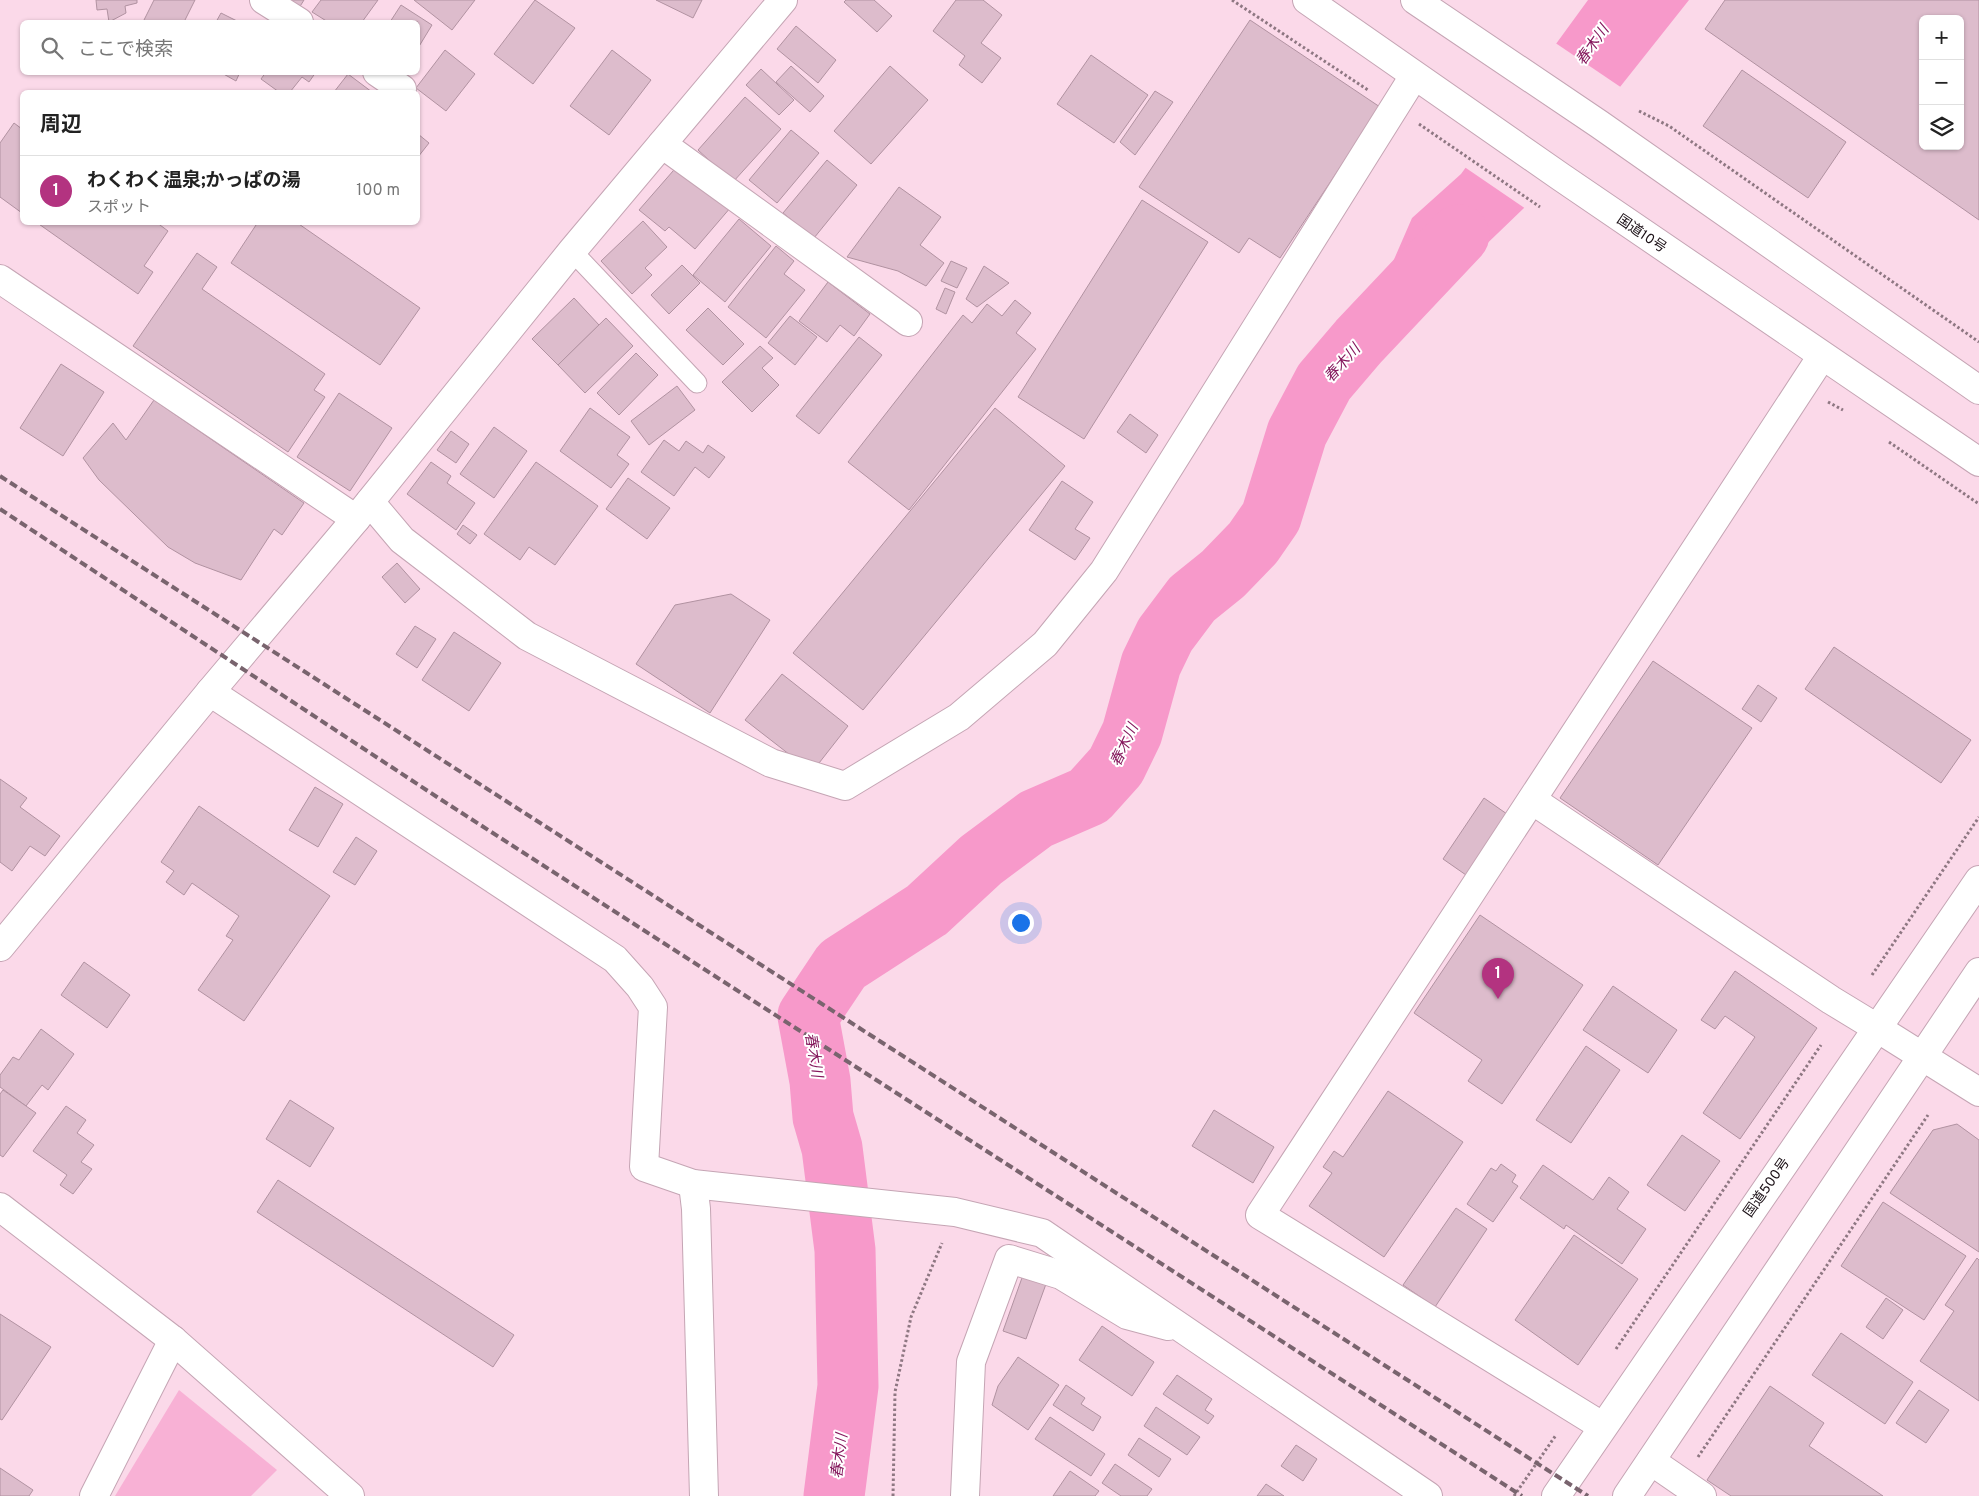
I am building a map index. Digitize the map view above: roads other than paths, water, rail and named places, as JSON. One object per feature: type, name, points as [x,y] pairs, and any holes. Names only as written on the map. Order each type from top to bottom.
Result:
[{"type":"main road","points":[[264,0],[296,20]]},
{"type":"main road","points":[[0,947],[363,510],[572,251],[782,0]]},
{"type":"main road","name":"国道10号","points":[[1307,0],[1561,177],[1979,462]]},
{"type":"main road","points":[[1415,0],[1599,124],[1979,390]]},
{"type":"main road","points":[[381,75],[402,89]]},
{"type":"main road","points":[[0,279],[363,510],[527,636],[771,763],[844,786],[959,717],[1045,644],[1104,571],[1419,79]]},
{"type":"main road","points":[[662,144],[908,322]]},
{"type":"main road","points":[[1602,1426],[1260,1215],[1822,356]]},
{"type":"main road","points":[[210,692],[615,960],[640,987],[652,1006],[644,1167],[700,1185],[955,1212],[1042,1233],[1428,1496]]},
{"type":"main road","points":[[1532,800],[1831,1000],[1979,1092]]},
{"type":"main road","name":"国道500号","points":[[1556,1496],[1602,1426],[1979,880]]},
{"type":"main road","points":[[1627,1496],[1979,972]]},
{"type":"main road","points":[[700,1185],[696,1219],[704,1496]]},
{"type":"main road","points":[[0,1206],[173,1340],[350,1496]]},
{"type":"main road","points":[[965,1496],[971,1362],[1009,1259],[1061,1274],[1128,1316],[1189,1332]]},
{"type":"main road","points":[[94,1496],[173,1340]]},
{"type":"main road","points":[[1651,1461],[1702,1496]]},
{"type":"lane","points":[[572,251],[697,383]]},
{"type":"water","points":[[1588,0],[1689,0],[1524,208],[1471,259],[1406,303],[1389,271],[1412,218],[1461,174]]},
{"type":"waterway","name":"春木川","points":[[834,1496],[848,1386],[845,1250],[832,1148],[823,1117],[820,1081],[808,1016],[842,965],[927,910],[981,860],[1036,819],[1089,796],[1116,766],[1132,733],[1151,664],[1165,635],[1192,599],[1223,574],[1253,543],[1271,517],[1297,433],[1324,382],[1359,341],[1459,235]]},
{"type":"railway","points":[[0,476],[1588,1496]]},
{"type":"railway","points":[[0,509],[437,797],[1522,1496]]},
{"type":"place","name":"わくわく温泉;かっぱの湯","points":[[1498,999]]}]
